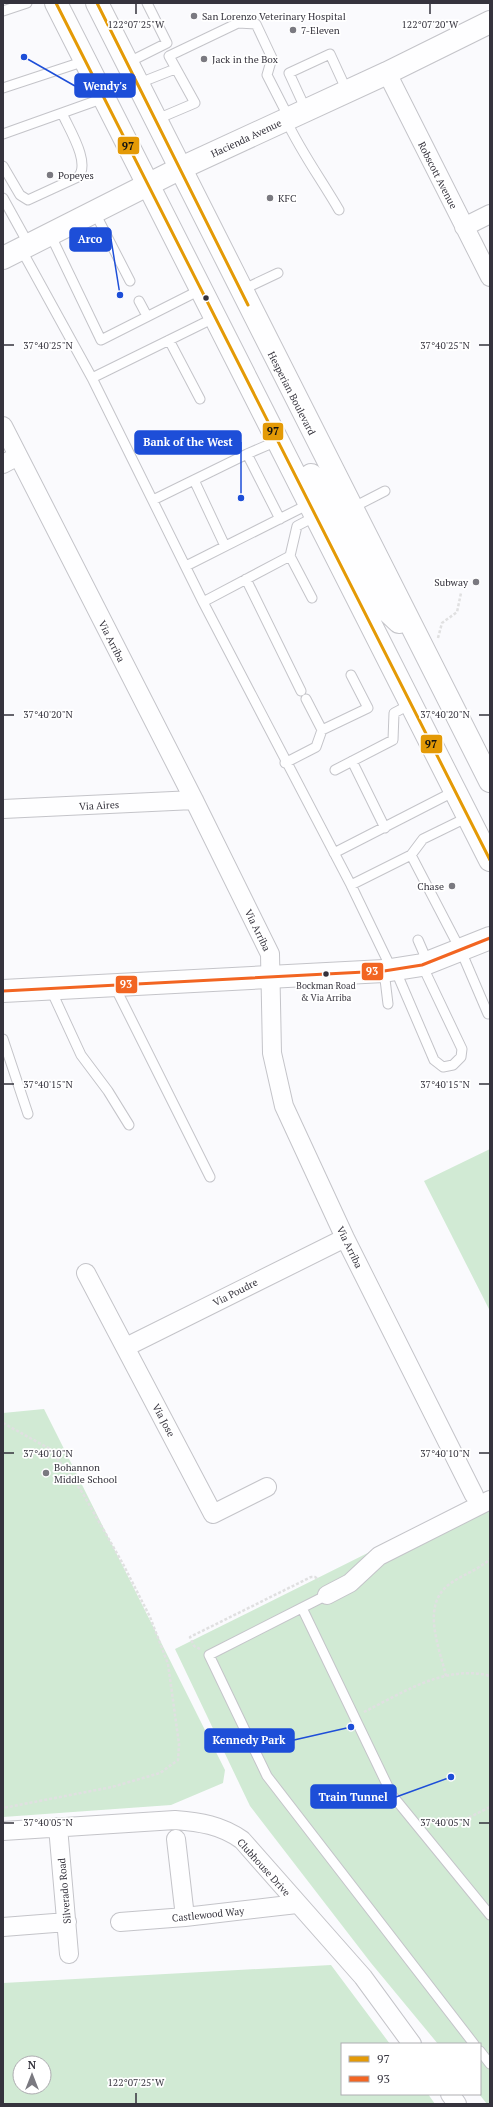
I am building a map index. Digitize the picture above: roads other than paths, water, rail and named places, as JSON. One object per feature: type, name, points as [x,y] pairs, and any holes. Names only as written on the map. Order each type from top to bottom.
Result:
[{"type":"main road","points":[[56,3],[214,318],[490,860]]},
{"type":"main road","name":"Hesperian Boulevard","points":[[102,5],[127,63],[179,169],[490,781]]},
{"type":"main road","name":"Hacienda Avenue","points":[[18,251],[147,184],[387,73],[490,22]]},
{"type":"main road","points":[[259,405],[290,432],[324,500],[351,509]]},
{"type":"main road","points":[[312,510],[336,519],[383,607],[415,636]]},
{"type":"main road","points":[[3,991],[271,978],[390,970],[425,964],[461,951],[490,938]]},
{"type":"street","name":"Robscott Avenue","points":[[387,73],[490,277]]},
{"type":"street","points":[[464,226],[490,214]]},
{"type":"street","name":"Via Arriba","points":[[3,426],[11,460],[194,800],[270,954],[272,1053],[284,1106],[345,1238],[482,1497]]},
{"type":"street","name":"Via Aires","points":[[3,809],[194,800]]},
{"type":"street","name":"Via Poudre","points":[[126,1347],[345,1238]]},
{"type":"street","name":"Via Jose","points":[[86,1273],[213,1514],[267,1487]]},
{"type":"street","points":[[323,1588],[350,1583],[379,1556],[482,1497]]},
{"type":"street","name":"Clubhouse Drive","points":[[3,1831],[175,1820],[214,1825],[230,1831],[242,1840],[362,1977],[411,2043]]},
{"type":"street","name":"Silverado Road","points":[[58,1827],[69,1954]]},
{"type":"street","points":[[176,1839],[184,1917]]},
{"type":"street","name":"Castlewood Way","points":[[120,1922],[184,1917],[297,1904]]},
{"type":"street","points":[[3,1926],[66,1922]]},
{"type":"street","points":[[451,2095],[457,2104]]},
{"type":"lane","points":[[3,11],[27,3]]},
{"type":"lane","points":[[127,63],[167,43],[147,3]]},
{"type":"lane","points":[[155,120],[195,103],[169,56],[238,23],[256,24],[272,58],[267,76],[294,116]]},
{"type":"lane","points":[[339,210],[318,174],[303,155],[294,116],[289,72],[330,54],[347,91]]},
{"type":"lane","points":[[3,88],[85,61]]},
{"type":"lane","points":[[137,84],[175,69]]},
{"type":"lane","points":[[3,134],[104,98]]},
{"type":"lane","points":[[3,166],[20,195],[28,200],[78,177],[82,173],[84,166],[82,157],[62,113]]},
{"type":"lane","points":[[3,198],[18,251],[92,378],[203,602],[285,762],[351,885],[434,1060],[443,1067],[453,1066],[462,1057],[462,1049],[425,964],[418,940]]},
{"type":"lane","points":[[94,211],[130,281]]},
{"type":"lane","points":[[50,234],[101,340],[200,290]]},
{"type":"lane","points":[[241,290],[278,273]]},
{"type":"lane","points":[[139,301],[147,316]]},
{"type":"lane","points":[[92,378],[214,318]]},
{"type":"lane","points":[[169,340],[200,399]]},
{"type":"lane","points":[[153,500],[277,441]]},
{"type":"lane","points":[[247,454],[280,519]]},
{"type":"lane","points":[[194,480],[225,546]]},
{"type":"lane","points":[[351,509],[385,492]]},
{"type":"lane","points":[[186,566],[280,519],[312,510]]},
{"type":"lane","points":[[312,510],[297,526],[290,556],[312,598]]},
{"type":"lane","points":[[203,602],[290,556]]},
{"type":"lane","points":[[246,579],[322,730]]},
{"type":"lane","points":[[285,762],[316,747],[322,730],[368,708],[351,675]]},
{"type":"lane","points":[[335,770],[393,740],[394,713],[411,704]]},
{"type":"lane","points":[[352,761],[385,828]]},
{"type":"lane","points":[[334,853],[455,791]]},
{"type":"lane","points":[[351,885],[411,854],[423,839],[468,816]]},
{"type":"lane","points":[[411,854],[461,951],[488,1014],[490,1013]]},
{"type":"lane","points":[[388,1004],[390,970]]},
{"type":"lane","points":[[114,985],[210,1177]]},
{"type":"lane","points":[[50,988],[81,1055],[108,1091],[129,1124]]},
{"type":"lane","points":[[3,1039],[28,1114]]},
{"type":"lane","points":[[323,1588],[302,1608],[209,1655],[267,1776],[473,2043]]},
{"type":"lane","points":[[302,1608],[392,1795],[490,1915]]},
{"type":"lane","points":[[481,2052],[490,2064]]},
{"type":"place","name":"San Lorenzo Veterinary Hospital","points":[[194,16]]},
{"type":"place","name":"7-Eleven","points":[[293,30]]},
{"type":"place","name":"Wendy's","points":[[24,57]]},
{"type":"place","name":"Jack in the Box","points":[[204,59]]},
{"type":"place","name":"Popeyes","points":[[50,175]]},
{"type":"place","name":"KFC","points":[[270,198]]},
{"type":"place","name":"Arco","points":[[120,295]]},
{"type":"place","name":"Bank of the West","points":[[241,498]]},
{"type":"place","name":"Subway","points":[[476,582]]},
{"type":"place","name":"Chase","points":[[452,886]]},
{"type":"place","name":"Bockman Road & Via Arriba","points":[[326,974]]},
{"type":"place","name":"Bohannon Middle School","points":[[46,1473]]},
{"type":"place","name":"Kennedy Park","points":[[351,1727]]},
{"type":"place","name":"Train Tunnel","points":[[451,1777]]}]
